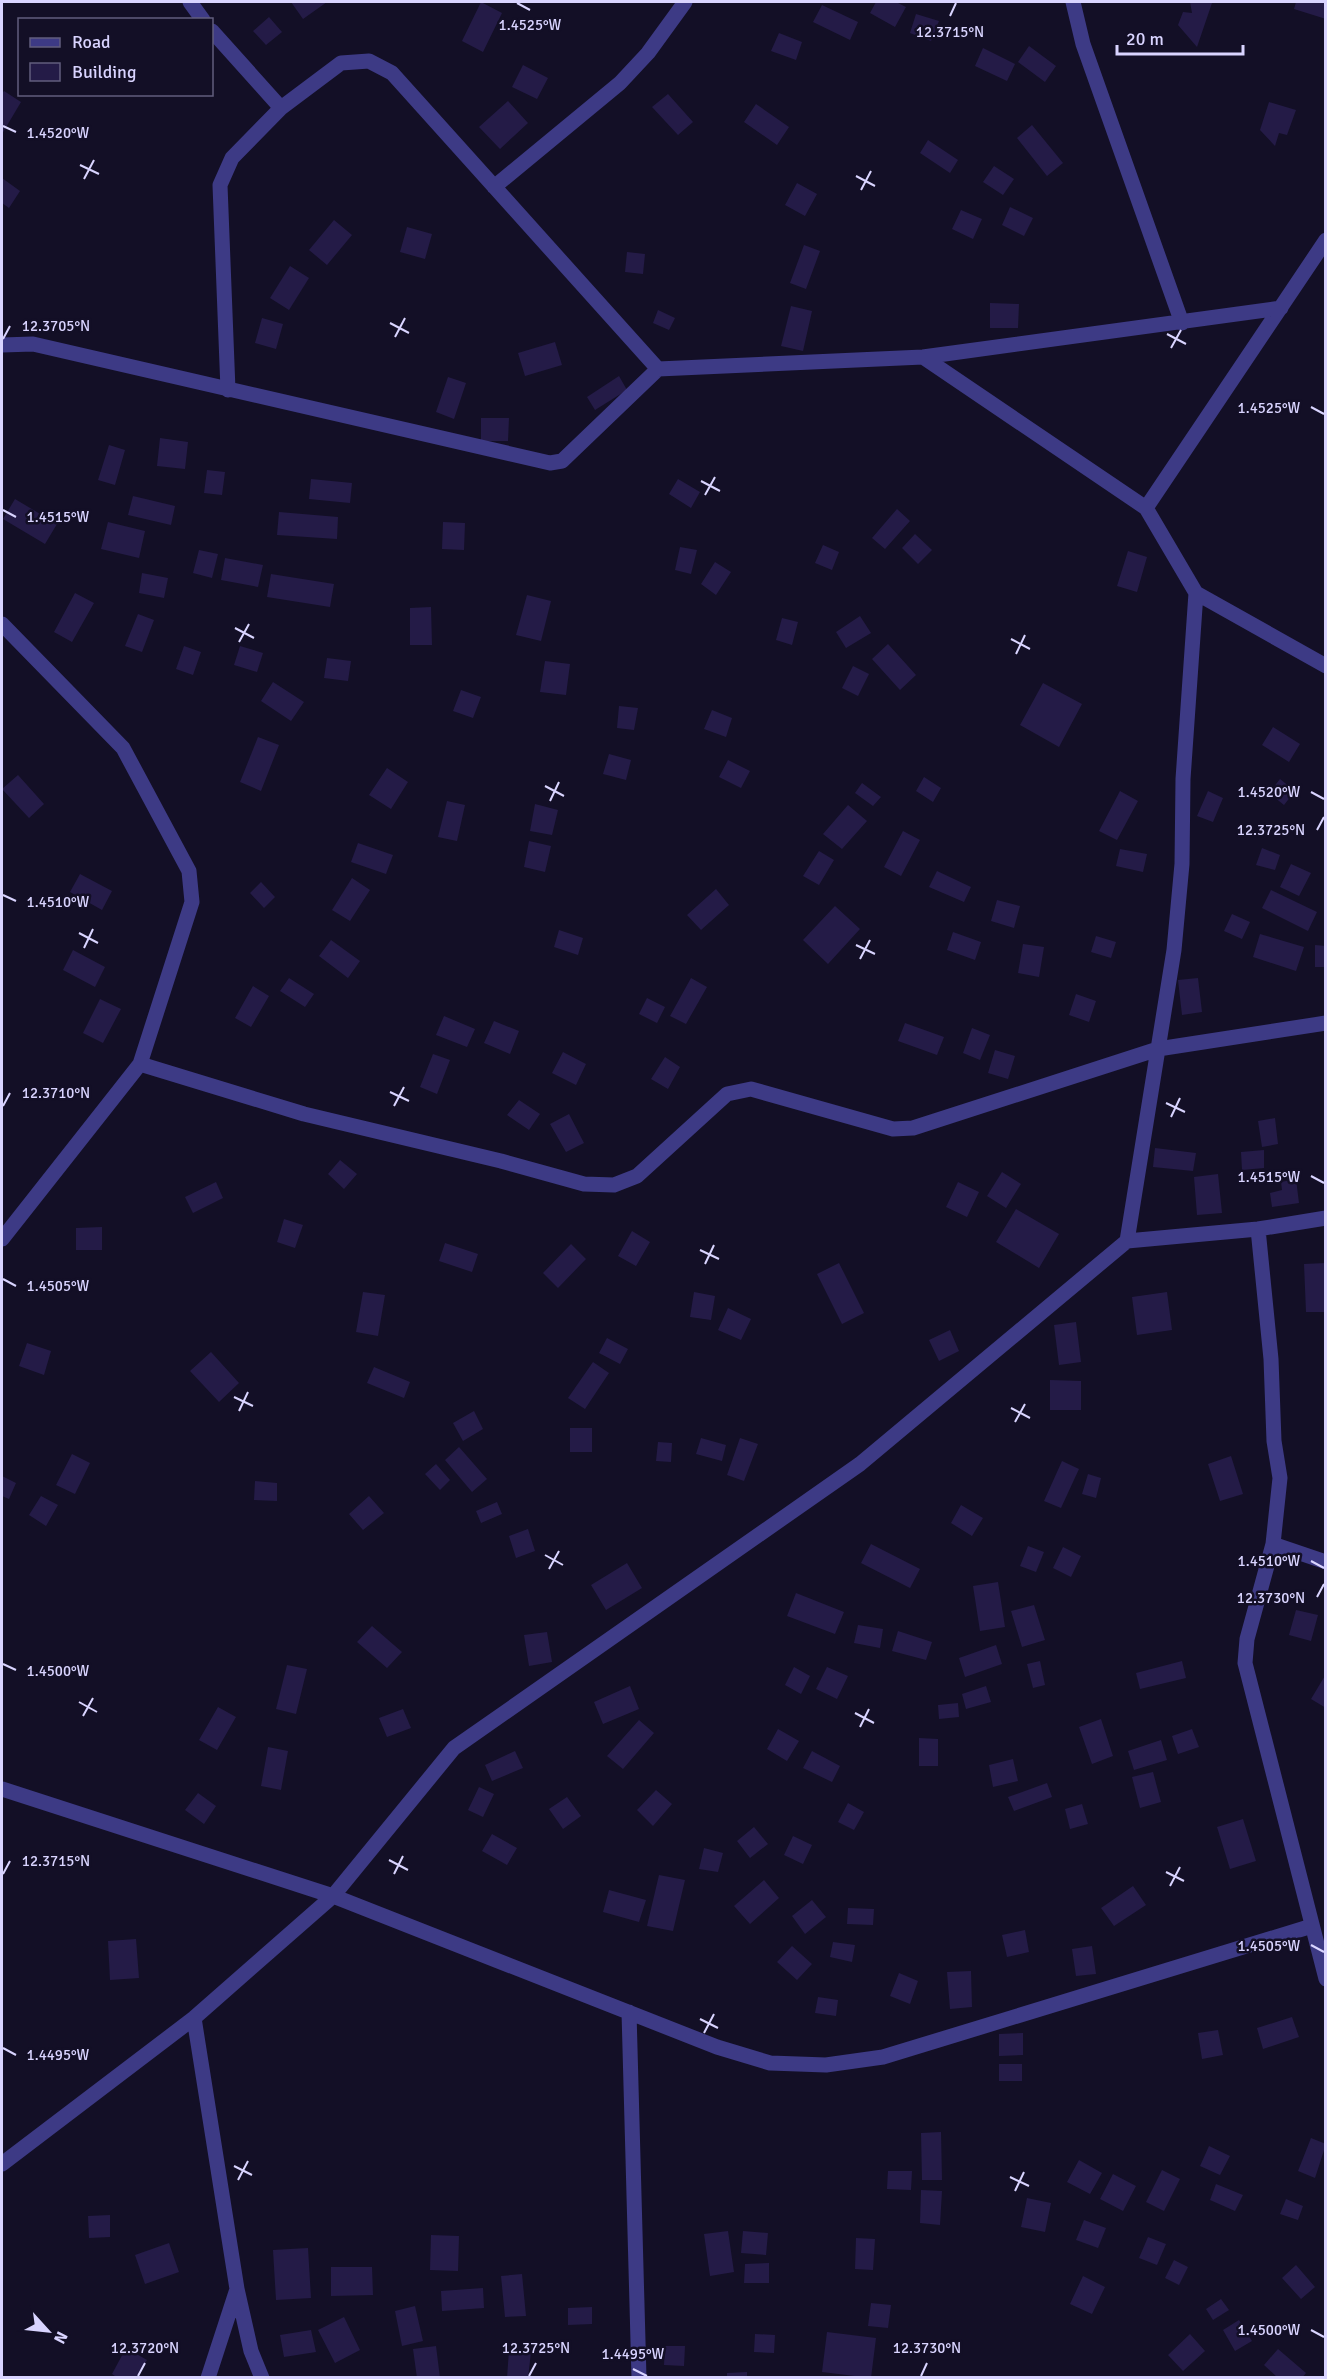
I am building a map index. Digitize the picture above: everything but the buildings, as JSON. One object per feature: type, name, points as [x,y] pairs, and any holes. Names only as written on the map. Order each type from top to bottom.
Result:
[{"type":"street","points":[[190,2],[202,18]]},
{"type":"street","points":[[494,187],[620,83],[648,53],[684,2]]},
{"type":"street","points":[[1072,2],[1083,44],[1182,323]]},
{"type":"street","points":[[213,32],[281,108]]},
{"type":"street","points":[[228,390],[220,185],[231,158],[281,108],[341,63],[369,61],[392,74],[658,369]]},
{"type":"street","points":[[1146,508],[1326,240]]},
{"type":"street","points":[[2,345],[33,344],[550,463],[562,460],[658,369],[923,357],[1281,308]]},
{"type":"street","points":[[923,357],[1146,508],[1196,593],[1326,666]]},
{"type":"street","points":[[1126,1241],[1174,950],[1182,864],[1183,779],[1196,593]]},
{"type":"street","points":[[2,624],[123,747],[189,871],[192,902],[141,1064],[2,1239]]},
{"type":"street","points":[[141,1064],[303,1114],[501,1161],[584,1184],[614,1185],[637,1176],[728,1094],[751,1089],[893,1129],[913,1128],[1158,1049],[1326,1023]]},
{"type":"street","points":[[2,2164],[194,2018],[333,1896],[454,1748],[860,1464],[1126,1241],[1258,1229],[1326,1218]]},
{"type":"street","points":[[1258,1229],[1271,1359],[1274,1441],[1280,1478],[1273,1544],[1247,1639],[1245,1663],[1326,1978]]},
{"type":"street","points":[[1273,1544],[1326,1562]]},
{"type":"street","points":[[2,1789],[333,1896],[717,2047],[770,2063],[826,2065],[883,2056],[1312,1926]]},
{"type":"street","points":[[629,2012],[639,2378]]},
{"type":"street","points":[[194,2018],[237,2289],[251,2351],[262,2378]]},
{"type":"street","points":[[208,2378],[237,2289]]}]
